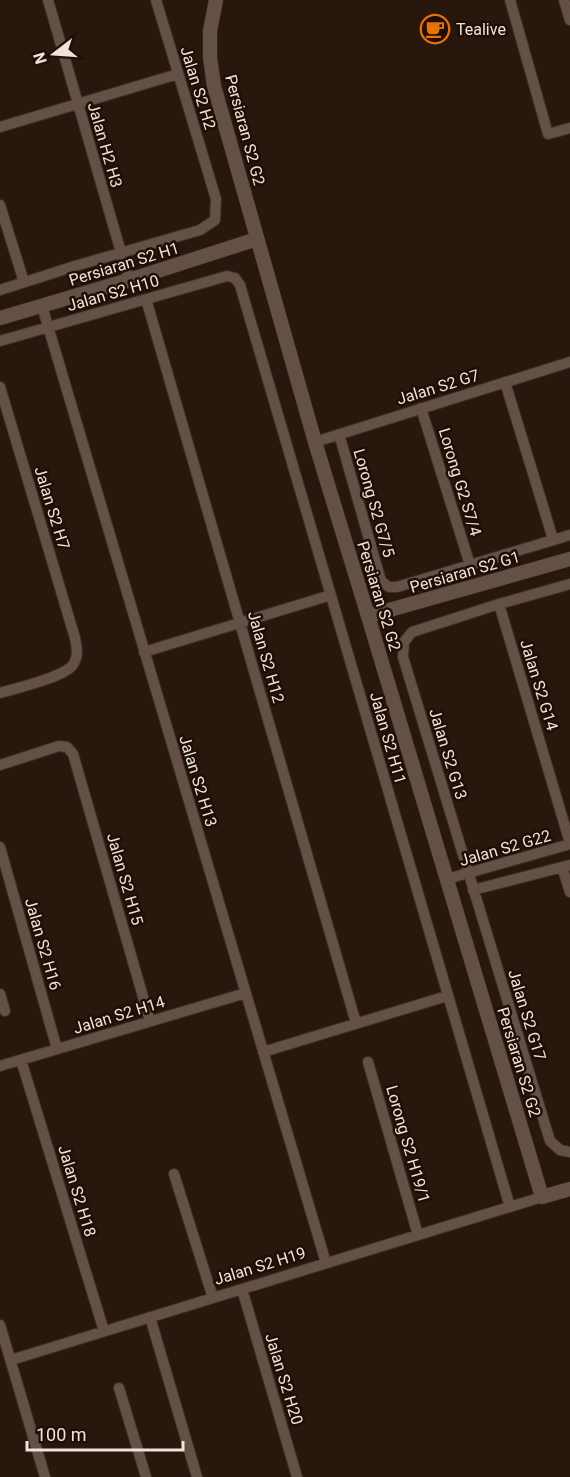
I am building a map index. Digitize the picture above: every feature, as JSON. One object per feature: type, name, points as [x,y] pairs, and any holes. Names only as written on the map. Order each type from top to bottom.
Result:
[{"type":"street","name":"Jalan H2 H3","points":[[48,0],[129,280]]},
{"type":"street","name":"Jalan S2 H2","points":[[123,258],[200,230],[215,220],[216,199],[156,0]]},
{"type":"street","name":"Persiaran S2 G2","points":[[216,0],[210,31],[210,57],[214,86],[315,442],[542,1197]]},
{"type":"street","points":[[510,0],[548,134],[570,128]]},
{"type":"street","points":[[564,0],[570,20]]},
{"type":"street","points":[[0,127],[178,74]]},
{"type":"street","points":[[0,205],[24,282]]},
{"type":"street","name":"Persiaran S2 H1","points":[[0,318],[257,239]]},
{"type":"street","points":[[0,290],[123,258]]},
{"type":"street","name":"Jalan S2 H10","points":[[0,341],[228,276],[235,278]]},
{"type":"street","name":"Jalan S2 H11","points":[[235,278],[240,285],[332,595],[447,996],[515,1206]]},
{"type":"street","name":"Jalan S2 H12","points":[[146,299],[356,1023]]},
{"type":"street","name":"Jalan S2 H13","points":[[42,306],[326,1263]]},
{"type":"street","name":"Jalan S2 G7","points":[[315,442],[570,362]]},
{"type":"street","points":[[505,382],[553,539]]},
{"type":"street","name":"Jalan S2 H7","points":[[0,387],[78,651],[72,666],[62,673],[0,693]]},
{"type":"street","name":"Lorong G2 S7/4","points":[[422,408],[470,565]]},
{"type":"street","name":"Lorong S2 G7/5","points":[[339,434],[381,581],[389,587],[397,587],[470,565]]},
{"type":"street","points":[[470,565],[570,535]]},
{"type":"street","name":"Persiaran S2 G1","points":[[368,616],[570,559]]},
{"type":"street","points":[[499,604],[570,584]]},
{"type":"street","points":[[144,652],[332,595]]},
{"type":"street","name":"Jalan S2 G13","points":[[469,874],[404,657],[404,642],[412,632],[499,604]]},
{"type":"street","name":"Jalan S2 G14","points":[[499,604],[570,843]]},
{"type":"street","name":"Jalan S2 H15","points":[[0,765],[59,746],[67,747],[73,754],[150,1021]]},
{"type":"street","name":"Jalan S2 G22","points":[[447,879],[570,843]]},
{"type":"street","name":"Jalan S2 H16","points":[[0,847],[57,1049]]},
{"type":"street","points":[[473,890],[566,866],[570,892]]},
{"type":"street","name":"Jalan S2 G17","points":[[469,874],[550,1141],[560,1150],[570,1152]]},
{"type":"street","name":"Jalan S2 H14","points":[[0,1066],[246,993]]},
{"type":"street","points":[[0,994],[5,1011]]},
{"type":"street","points":[[263,1052],[447,996]]},
{"type":"street","name":"Jalan S2 H18","points":[[21,1060],[104,1331]]},
{"type":"street","name":"Lorong S2 H19/1","points":[[368,1062],[418,1235]]},
{"type":"street","points":[[174,1174],[213,1298]]},
{"type":"street","points":[[542,1197],[570,1189]]},
{"type":"street","name":"Jalan S2 H19","points":[[10,1360],[542,1197]]},
{"type":"street","name":"Jalan S2 H20","points":[[242,1289],[297,1477]]},
{"type":"street","points":[[150,1317],[197,1477]]},
{"type":"street","points":[[0,1325],[45,1477]]},
{"type":"street","points":[[120,1388],[146,1477]]},
{"type":"place","name":"Tealive","points":[[435,29]]}]
